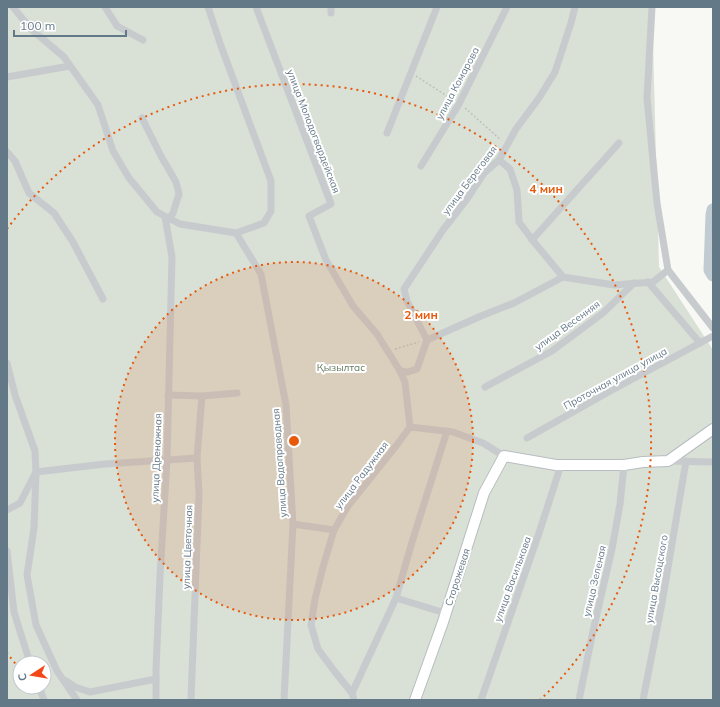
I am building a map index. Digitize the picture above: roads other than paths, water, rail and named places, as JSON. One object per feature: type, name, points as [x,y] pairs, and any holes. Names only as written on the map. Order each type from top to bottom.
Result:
[{"type":"street","points":[[13,7],[31,29],[64,57],[98,105],[113,151],[129,178],[157,212],[180,224],[236,233],[264,223],[271,211],[271,180],[208,7]]},
{"type":"street","points":[[105,7],[117,26],[144,40]]},
{"type":"street","name":"улица Молодогвардейская","points":[[256,7],[331,204],[309,216],[326,260],[353,306],[377,334],[400,371]]},
{"type":"street","points":[[387,133],[437,7]]},
{"type":"street","name":"улица Комарова","points":[[421,166],[459,104],[507,7]]},
{"type":"street","name":"улица Береговая","points":[[427,340],[407,301],[404,289],[443,230],[467,199],[484,173],[499,160],[516,129],[539,98],[555,72],[575,7]]},
{"type":"street","points":[[652,7],[647,98],[656,204],[668,270],[713,328]]},
{"type":"street","points":[[7,77],[70,66]]},
{"type":"street","points":[[142,118],[176,182],[179,194],[173,213],[167,218]]},
{"type":"street","points":[[532,240],[619,143]]},
{"type":"street","points":[[7,152],[14,161],[29,193],[54,214],[73,242],[103,299]]},
{"type":"street","points":[[499,160],[510,169],[517,190],[519,222],[563,277]]},
{"type":"street","name":"улица Дренажная","points":[[156,700],[160,576],[167,460],[172,257],[167,218]]},
{"type":"street","name":"улица Водопроводная","points":[[236,233],[261,274],[286,405],[293,524],[284,700]]},
{"type":"street","points":[[400,371],[408,372],[417,369],[427,340],[514,303],[563,277],[614,285],[654,282],[668,270]]},
{"type":"street","points":[[648,282],[700,343]]},
{"type":"street","name":"улица Весенняя","points":[[485,387],[552,351],[603,313],[634,283]]},
{"type":"street","name":"Проточная улица улица","points":[[526,438],[713,336]]},
{"type":"street","points":[[7,366],[15,395],[35,451],[36,472],[34,528],[27,575],[36,625],[57,671],[77,700]]},
{"type":"street","points":[[400,371],[405,382],[410,427],[453,432],[483,443],[504,456],[556,465],[624,465],[643,462],[686,461],[713,462]]},
{"type":"street","points":[[168,395],[202,396],[237,393]]},
{"type":"street","name":"улица Цветочная","points":[[191,700],[199,494],[197,458],[202,396]]},
{"type":"street","name":"улица Радужная","points":[[353,697],[318,649],[311,625],[315,599],[334,530],[348,506],[392,452],[410,427]]},
{"type":"street","points":[[668,462],[713,429]]},
{"type":"street","points":[[353,697],[396,598],[447,431]]},
{"type":"street","name":"Сторожевая","points":[[414,700],[445,613],[484,493],[504,456]]},
{"type":"street","points":[[36,472],[106,464],[197,458]]},
{"type":"street","name":"улица Высоцского","points":[[642,700],[662,603],[686,461]]},
{"type":"street","name":"улица Василькова","points":[[480,700],[539,533],[561,465]]},
{"type":"street","name":"улица Зеленая","points":[[578,700],[612,549],[620,504],[624,465]]},
{"type":"street","points":[[7,510],[20,503],[36,472]]},
{"type":"street","points":[[293,524],[334,530]]},
{"type":"street","points":[[7,552],[14,612],[27,655]]},
{"type":"street","points":[[396,598],[445,613]]},
{"type":"street","points":[[63,679],[75,687],[90,692],[156,679]]},
{"type":"waterway","points":[[713,210],[710,270],[713,275]]},
{"type":"park label","name":"Қызылтас","points":[[341,367]]}]
